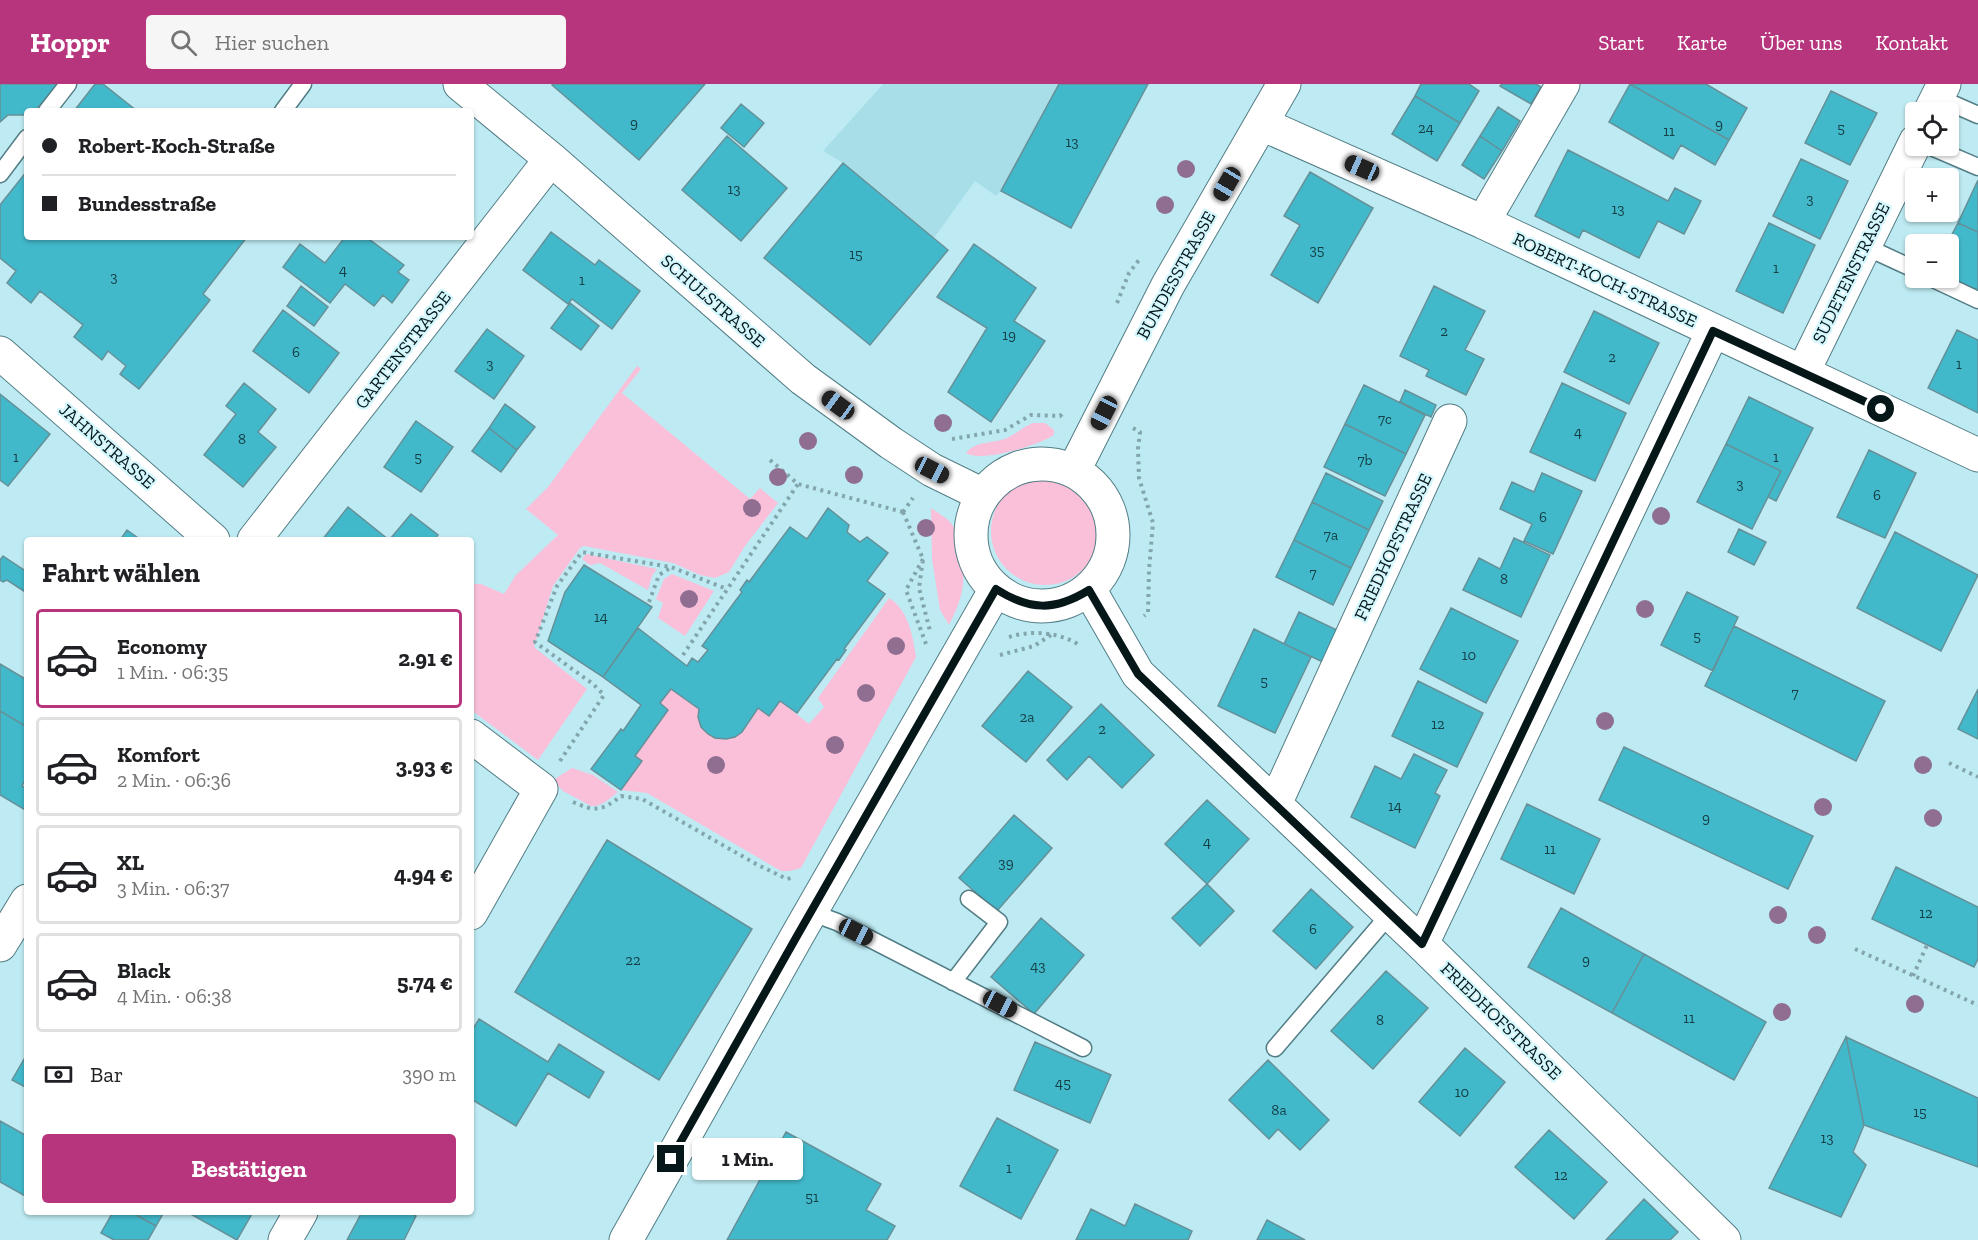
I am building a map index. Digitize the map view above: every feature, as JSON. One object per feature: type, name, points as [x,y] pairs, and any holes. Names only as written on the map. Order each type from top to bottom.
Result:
[{"type":"street","name":"SCHULSTRASSE","points":[[460,84],[551,159],[803,379],[899,449],[932,470],[983,495]]},
{"type":"street","name":"BUNDESSTRASSE","points":[[1074,470],[1168,285],[1284,84]]},
{"type":"street","points":[[1483,222],[1563,84]]},
{"type":"street","name":"ROBERT-KOCH-STRASSE","points":[[1262,124],[1483,222],[1978,454]]},
{"type":"street","name":"SUDETENSTRASSE","points":[[1803,372],[1909,156]]},
{"type":"street","name":"GARTENSTRASSE","points":[[256,537],[551,159]]},
{"type":"street","points":[[1422,944],[1713,331]]},
{"type":"street","name":"JAHNSTRASSE","points":[[0,352],[210,537]]},
{"type":"street","name":"FRIEDHOFSTRASSE","points":[[1275,804],[1450,421]]},
{"type":"street","points":[[1034,463],[1055,464],[1074,470],[1093,484],[1107,503],[1114,526],[1113,549],[1104,571],[1089,590],[1072,600],[1052,606],[1032,606],[1013,600],[996,589],[984,577],[976,561],[971,544],[971,528],[975,511],[983,495],[996,479],[1014,468],[1034,463]]},
{"type":"street","points":[[626,1240],[810,912],[996,589]]},
{"type":"street","name":"FRIEDHOFSTRASSE","points":[[1089,590],[1138,674],[1422,944],[1724,1240]]},
{"type":"street","points":[[474,738],[542,789],[474,908]]},
{"type":"street","points":[[0,945],[24,906]]},
{"type":"street","points":[[285,1240],[299,1215]]},
{"type":"lane","points":[[49,108],[68,84]]},
{"type":"lane","points":[[285,108],[303,84]]},
{"type":"lane","points":[[1937,98],[1978,115]]},
{"type":"lane","points":[[0,174],[24,142]]},
{"type":"lane","points":[[1952,156],[1978,167]]},
{"type":"lane","points":[[1864,246],[1905,265]]},
{"type":"lane","points":[[1952,288],[1978,300]]},
{"type":"lane","points":[[953,982],[999,922],[969,899]]},
{"type":"lane","points":[[810,912],[837,922],[1083,1048]]},
{"type":"lane","points":[[1275,1048],[1390,915]]},
{"type":"path","points":[[952,439],[1005,430],[1031,416],[1060,416],[1065,409]]},
{"type":"path","points":[[1140,432],[1139,478],[1153,523],[1148,613]]},
{"type":"path","points":[[770,460],[798,484],[903,512],[923,559],[919,588],[930,631]]},
{"type":"path","points":[[683,655],[798,484]]},
{"type":"path","points":[[727,589],[671,567],[582,552],[557,586],[535,642],[604,695],[542,789],[591,810],[609,806],[621,796],[642,799],[756,864],[787,879],[798,878]]},
{"type":"path","points":[[649,602],[659,575],[671,567]]},
{"type":"path","points":[[1001,642],[1009,636],[1043,633],[1081,646]]},
{"type":"path","points":[[990,657],[1034,646],[1052,635]]},
{"type":"path","points":[[1949,763],[1978,777]]},
{"type":"path","points":[[1913,976],[1927,945]]},
{"type":"path","points":[[1855,949],[1978,1005]]},
{"type":"shaded area","points":[[883,84],[1059,84],[1001,191],[996,196],[975,181],[934,238],[843,163],[823,151]]},
{"type":"shaded area","points":[[637,366],[641,369],[622,393],[750,499],[760,488],[778,503],[745,546],[729,572],[715,578],[700,575],[673,563],[584,546],[580,548],[553,586],[534,647],[587,689],[538,760],[474,712],[474,584],[481,584],[504,594],[516,575],[558,535],[526,509],[548,487]]},
{"type":"shaded area","points":[[1033,423],[1045,423],[1054,430],[1054,435],[1010,452],[984,456],[973,456],[966,453],[980,444],[1007,438]]},
{"type":"shaded area","points":[[1045,477],[1066,481],[1083,493],[1095,510],[1099,531],[1095,552],[1083,569],[1066,581],[1045,585],[1024,581],[1007,569],[995,552],[991,531],[995,510],[1007,493],[1024,481]]},
{"type":"shaded area","points":[[931,508],[951,523],[960,546],[962,590],[949,625],[940,610],[932,559]]},
{"type":"shaded area","points":[[586,554],[657,569],[652,576],[648,590],[600,563],[590,565],[582,559]]},
{"type":"shaded area","points":[[672,574],[714,591],[685,636],[658,618],[663,603],[656,599],[664,579]]},
{"type":"shaded area","points":[[889,598],[905,616],[916,657],[801,868],[781,871],[647,793],[621,790],[642,762],[635,756],[668,710],[660,703],[671,689],[699,709],[701,724],[716,738],[730,739],[737,736],[746,727],[758,708],[769,716],[780,701],[809,724],[824,707],[818,698]]},
{"type":"shaded area","points":[[572,768],[593,775],[618,792],[602,804],[591,806],[563,791],[553,780]]},
{"type":"building","points":[[0,84],[57,84],[38,108],[24,108],[24,115],[8,115],[0,122]]},
{"type":"building","points":[[95,84],[103,84],[133,108],[76,108]]},
{"type":"building","points":[[553,84],[705,84],[639,160]]},
{"type":"building","points":[[1059,84],[1148,84],[1071,228],[1001,191]]},
{"type":"building","points":[[1421,84],[1469,84],[1479,91],[1460,123],[1415,96]]},
{"type":"building","points":[[1502,84],[1536,84],[1541,87],[1531,104],[1500,86]]},
{"type":"building","points":[[1630,84],[1706,84],[1747,108],[1729,140]]},
{"type":"building","points":[[1630,84],[1729,140],[1715,165],[1681,145],[1673,159],[1609,122]]},
{"type":"building","points":[[1831,91],[1877,113],[1850,165],[1805,143]]},
{"type":"building","points":[[1415,96],[1460,123],[1437,161],[1392,134]]},
{"type":"building","points":[[741,104],[764,123],[744,147],[721,128]]},
{"type":"building","points":[[1498,107],[1520,121],[1502,151],[1480,136]]},
{"type":"building","points":[[727,136],[787,188],[741,241],[682,190]]},
{"type":"building","points":[[1480,136],[1502,151],[1484,179],[1462,165]]},
{"type":"building","points":[[1568,150],[1668,201],[1675,188],[1701,201],[1684,234],[1658,221],[1639,258],[1583,230],[1579,238],[1535,216]]},
{"type":"building","points":[[1801,159],[1848,181],[1820,239],[1773,216]]},
{"type":"building","points":[[843,163],[948,250],[870,345],[764,258]]},
{"type":"building","points":[[1310,172],[1373,208],[1318,303],[1271,275],[1300,225],[1284,216]]},
{"type":"building","points":[[24,175],[24,240],[245,240],[203,294],[210,300],[139,389],[120,374],[126,366],[108,351],[102,360],[74,337],[83,325],[40,291],[31,303],[7,283],[16,271],[0,258],[0,205]]},
{"type":"building","points":[[1978,180],[1978,232],[1958,223]]},
{"type":"building","points":[[1769,223],[1815,245],[1783,313],[1736,291]]},
{"type":"building","points":[[1958,223],[1978,232],[1978,291],[1959,282],[1959,234],[1952,234]]},
{"type":"building","points":[[551,232],[595,265],[599,260],[640,291],[612,329],[572,299],[568,304],[523,270]]},
{"type":"building","points":[[343,240],[370,240],[404,265],[398,272],[409,280],[392,303],[383,295],[374,306],[345,284],[330,303],[283,267],[300,244],[325,263]]},
{"type":"building","points":[[974,244],[1036,288],[1014,321],[1045,341],[991,422],[948,392],[987,328],[937,297]]},
{"type":"building","points":[[301,286],[328,307],[314,326],[287,306]]},
{"type":"building","points":[[1434,286],[1485,311],[1465,350],[1484,359],[1466,395],[1426,376],[1429,370],[1400,356]]},
{"type":"building","points":[[570,303],[599,326],[581,350],[551,328]]},
{"type":"building","points":[[283,310],[339,353],[309,393],[253,351]]},
{"type":"building","points":[[1594,311],[1659,343],[1629,404],[1564,372]]},
{"type":"building","points":[[487,329],[524,356],[494,399],[455,371]]},
{"type":"building","points":[[1957,330],[1978,340],[1978,413],[1928,388]]},
{"type":"building","points":[[244,383],[276,409],[258,432],[276,447],[243,487],[204,455],[236,414],[226,406]]},
{"type":"building","points":[[1562,383],[1626,413],[1595,481],[1530,452]]},
{"type":"building","points":[[1364,385],[1425,415],[1406,454],[1345,424]]},
{"type":"building","points":[[1405,390],[1436,405],[1431,417],[1400,402]]},
{"type":"building","points":[[0,394],[50,434],[8,486],[0,480]]},
{"type":"building","points":[[1749,397],[1813,428],[1776,501],[1768,497],[1781,471],[1726,444]]},
{"type":"building","points":[[505,404],[535,427],[517,450],[489,428]]},
{"type":"building","points":[[416,421],[453,447],[421,492],[384,467]]},
{"type":"building","points":[[1345,424],[1406,454],[1385,496],[1324,467]]},
{"type":"building","points":[[489,428],[517,450],[501,472],[472,451]]},
{"type":"building","points":[[1726,444],[1781,471],[1752,529],[1697,502]]},
{"type":"building","points":[[1869,450],[1916,473],[1885,538],[1837,517]]},
{"type":"building","points":[[1326,473],[1383,501],[1369,530],[1312,502]]},
{"type":"building","points":[[1542,473],[1582,491],[1553,554],[1524,541],[1532,524],[1500,509],[1512,482],[1534,492]]},
{"type":"building","points":[[1312,502],[1369,530],[1351,568],[1294,540]]},
{"type":"building","points":[[348,507],[385,537],[324,537]]},
{"type":"building","points":[[828,508],[849,525],[847,532],[860,542],[867,537],[888,553],[867,581],[885,594],[844,649],[846,650],[839,660],[837,659],[797,713],[780,701],[769,716],[758,708],[742,732],[735,737],[715,738],[701,727],[698,717],[699,709],[671,689],[660,703],[668,710],[635,756],[642,761],[621,790],[591,769],[621,729],[623,731],[641,705],[603,677],[638,628],[687,666],[692,658],[698,662],[708,650],[702,646],[742,592],[740,590],[747,580],[749,582],[790,527],[807,539]]},
{"type":"building","points":[[411,514],[438,535],[436,537],[392,537]]},
{"type":"building","points":[[1739,529],[1766,542],[1754,565],[1728,552]]},
{"type":"building","points":[[127,530],[137,537],[122,537]]},
{"type":"building","points":[[1895,532],[1978,575],[1941,651],[1857,608]]},
{"type":"building","points":[[1514,538],[1550,555],[1521,617],[1463,590],[1479,558],[1500,569]]},
{"type":"building","points":[[1294,540],[1351,568],[1333,605],[1276,577]]},
{"type":"building","points":[[3,556],[24,570],[24,591],[7,580],[3,582],[0,580],[0,560]]},
{"type":"building","points":[[584,565],[652,607],[603,677],[548,641],[565,592]]},
{"type":"building","points":[[1687,592],[1738,617],[1713,671],[1661,645]]},
{"type":"building","points":[[1451,608],[1518,641],[1486,703],[1420,669]]},
{"type":"building","points":[[1299,612],[1339,631],[1325,663],[1284,644]]},
{"type":"building","points":[[1734,626],[1885,701],[1856,761],[1705,686]]},
{"type":"building","points":[[1254,629],[1311,657],[1275,733],[1218,706]]},
{"type":"building","points":[[0,664],[24,678],[24,725],[0,711]]},
{"type":"building","points":[[1028,671],[1072,707],[1026,762],[982,726]]},
{"type":"building","points":[[1418,681],[1483,713],[1457,767],[1392,736]]},
{"type":"building","points":[[1978,689],[1978,739],[1958,729]]},
{"type":"building","points":[[1101,704],[1154,755],[1122,788],[1089,756],[1067,780],[1047,760]]},
{"type":"building","points":[[0,711],[24,725],[24,782],[22,786],[24,787],[24,809],[0,795]]},
{"type":"building","points":[[1624,747],[1813,836],[1788,889],[1599,800]]},
{"type":"building","points":[[1414,754],[1447,770],[1435,793],[1440,796],[1415,848],[1351,817],[1375,766],[1401,779]]},
{"type":"building","points":[[1207,800],[1249,839],[1207,884],[1165,844]]},
{"type":"building","points":[[1527,804],[1600,839],[1574,894],[1501,859]]},
{"type":"building","points":[[1014,815],[1052,848],[997,911],[959,878]]},
{"type":"building","points":[[607,840],[752,929],[659,1080],[515,992]]},
{"type":"building","points":[[1896,867],[1978,907],[1978,959],[1974,967],[1872,919]]},
{"type":"building","points":[[1207,884],[1234,911],[1200,946],[1172,918]]},
{"type":"building","points":[[1311,889],[1353,927],[1316,969],[1273,931]]},
{"type":"building","points":[[1561,908],[1644,954],[1612,1013],[1528,967]]},
{"type":"building","points":[[1041,918],[1084,955],[1034,1014],[991,977]]},
{"type":"building","points":[[1644,954],[1766,1022],[1734,1080],[1612,1013]]},
{"type":"building","points":[[1386,971],[1428,1008],[1373,1069],[1331,1031]]},
{"type":"building","points":[[479,1019],[548,1062],[559,1044],[604,1072],[589,1098],[548,1073],[516,1126],[474,1101],[474,1027]]},
{"type":"building","points":[[1846,1037],[1864,1125],[1853,1152],[1866,1165],[1841,1217],[1769,1188]]},
{"type":"building","points":[[1846,1037],[1978,1098],[1978,1167],[1864,1125]]},
{"type":"building","points":[[1035,1042],[1111,1075],[1090,1123],[1014,1090]]},
{"type":"building","points":[[1465,1048],[1505,1082],[1460,1136],[1419,1102]]},
{"type":"building","points":[[24,1059],[24,1086],[12,1080]]},
{"type":"building","points":[[1268,1060],[1329,1120],[1300,1150],[1278,1129],[1269,1139],[1229,1100]]},
{"type":"building","points":[[997,1118],[1058,1150],[1021,1219],[960,1186]]},
{"type":"building","points":[[0,1121],[24,1134],[24,1195],[0,1182]]},
{"type":"building","points":[[1549,1130],[1607,1182],[1574,1219],[1515,1167]]},
{"type":"building","points":[[786,1132],[881,1184],[866,1210],[895,1226],[887,1240],[727,1240]]},
{"type":"building","points":[[1644,1199],[1678,1232],[1670,1240],[1606,1240]]},
{"type":"building","points":[[1135,1204],[1192,1231],[1188,1240],[1076,1240],[1091,1209],[1125,1226]]},
{"type":"building","points":[[111,1215],[136,1215],[156,1226],[148,1240],[114,1240],[101,1233]]},
{"type":"building","points":[[136,1215],[162,1215],[156,1226]]},
{"type":"building","points":[[192,1215],[251,1215],[237,1240]]},
{"type":"building","points":[[360,1215],[416,1216],[404,1240],[347,1240]]},
{"type":"building","points":[[1267,1220],[1305,1240],[1257,1240]]},
{"type":"route","points":[[671,1159],[996,589],[1013,600],[1032,606],[1052,606],[1072,600],[1089,590],[1138,674],[1422,944],[1713,331],[1881,409]]}]
